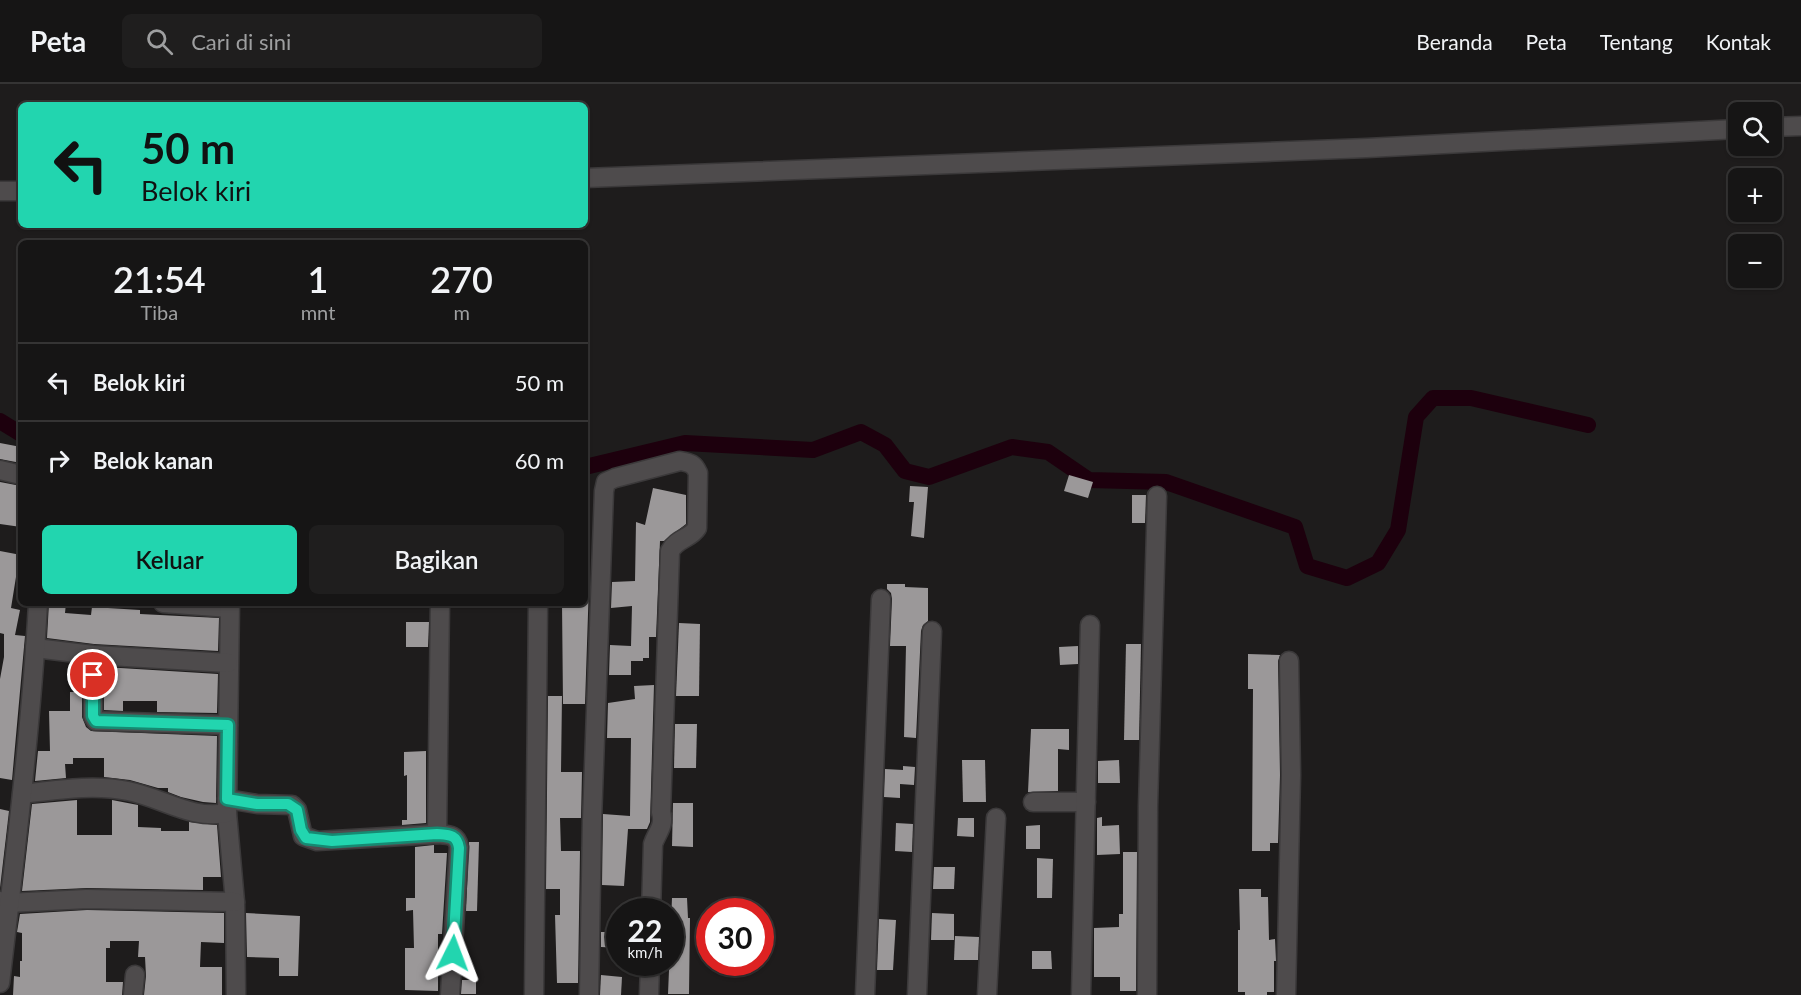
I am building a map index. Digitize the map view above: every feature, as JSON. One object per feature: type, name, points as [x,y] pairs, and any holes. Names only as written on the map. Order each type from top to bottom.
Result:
[{"type":"street","points":[[1782,127],[1801,126]]},
{"type":"street","points":[[588,178],[1367,148],[1728,130]]},
{"type":"street","points":[[0,191],[18,191]]},
{"type":"street","points":[[589,995],[592,820],[604,491],[606,482],[615,478],[680,461],[691,463],[698,473],[698,528],[693,534],[678,541],[670,551],[663,820],[662,829],[653,844],[651,898]]},
{"type":"street","points":[[0,470],[18,474]]},
{"type":"street","points":[[1147,995],[1148,806],[1157,496]]},
{"type":"street","points":[[865,995],[881,599]]},
{"type":"street","points":[[0,983],[8,846],[22,794],[38,606]]},
{"type":"street","points":[[230,606],[227,806],[235,902],[236,995]]},
{"type":"street","points":[[437,834],[440,606]]},
{"type":"street","points":[[534,995],[538,606]]},
{"type":"street","points":[[1081,995],[1090,625]]},
{"type":"street","points":[[917,995],[932,631]]},
{"type":"street","points":[[35,648],[93,655],[228,663]]},
{"type":"street","points":[[93,655],[93,716],[96,721],[228,725]]},
{"type":"street","points":[[1286,995],[1291,787],[1289,661]]},
{"type":"street","points":[[22,794],[88,787],[129,791],[191,813],[212,816],[227,806],[292,805],[297,810],[303,836],[317,841],[452,835],[458,840],[459,848],[450,995]]},
{"type":"street","points":[[1034,802],[1086,802]]},
{"type":"street","points":[[987,995],[996,818]]},
{"type":"street","points":[[4,902],[87,899],[235,902]]},
{"type":"street","points":[[134,995],[135,975]]},
{"type":"street","points":[[649,995],[650,976]]},
{"type":"building","points":[[0,443],[18,446],[18,462],[0,459]]},
{"type":"building","points":[[1069,475],[1093,482],[1088,498],[1064,491]]},
{"type":"building","points":[[0,482],[18,485],[18,527],[0,524]]},
{"type":"building","points":[[910,486],[928,487],[924,538],[911,536],[914,502],[909,502]]},
{"type":"building","points":[[653,488],[686,495],[686,524],[664,541],[660,541],[656,637],[649,637],[649,658],[643,658],[643,661],[631,661],[631,675],[609,675],[610,645],[631,646],[632,606],[611,608],[612,582],[635,581],[636,522],[645,525]]},
{"type":"building","points":[[1132,495],[1146,495],[1145,523],[1132,523]]},
{"type":"building","points":[[0,551],[18,554],[18,577],[16,577],[11,608],[20,610],[15,635],[25,636],[12,780],[0,778],[0,679],[4,657],[4,634],[0,633]]},
{"type":"building","points":[[589,584],[585,704],[563,704],[562,606],[588,606]]},
{"type":"building","points":[[887,584],[928,588],[928,621],[923,625],[921,631],[916,738],[904,737],[906,646],[890,646],[892,599]]},
{"type":"building","points":[[49,606],[66,606],[65,613],[91,615],[92,607],[140,610],[140,614],[219,618],[218,651],[94,644],[47,638]]},
{"type":"building","points":[[406,622],[429,622],[428,647],[406,647]]},
{"type":"building","points":[[679,623],[700,624],[699,696],[676,696]]},
{"type":"building","points":[[1126,644],[1141,644],[1139,740],[1124,740]]},
{"type":"building","points":[[1078,646],[1078,664],[1060,665],[1059,647]]},
{"type":"building","points":[[1248,654],[1280,655],[1278,661],[1280,775],[1278,843],[1270,843],[1270,851],[1252,851],[1253,689],[1248,689]]},
{"type":"building","points":[[104,667],[218,674],[217,713],[157,712],[157,701],[123,701],[123,711],[104,710]]},
{"type":"building","points":[[654,685],[650,822],[647,829],[628,829],[624,886],[602,885],[603,814],[630,816],[631,738],[607,738],[608,703],[635,699],[634,686]]},
{"type":"building","points":[[70,692],[82,692],[82,717],[86,727],[91,731],[217,736],[216,803],[181,797],[168,792],[168,788],[104,777],[104,758],[73,758],[73,764],[65,764],[66,778],[35,781],[38,751],[50,751],[49,711],[70,711]]},
{"type":"building","points":[[548,696],[562,696],[561,772],[582,772],[581,818],[560,818],[561,851],[580,851],[578,983],[557,983],[555,915],[560,915],[560,889],[546,889]]},
{"type":"building","points":[[675,724],[697,724],[696,768],[674,768]]},
{"type":"building","points":[[1031,729],[1069,729],[1069,750],[1058,749],[1058,791],[1028,792]]},
{"type":"building","points":[[426,751],[426,823],[402,825],[402,820],[407,820],[407,775],[404,776],[404,752]]},
{"type":"building","points":[[962,760],[985,760],[986,802],[963,802]]},
{"type":"building","points":[[1119,760],[1120,783],[1098,783],[1098,761]]},
{"type":"building","points":[[903,766],[915,767],[914,785],[900,784],[900,798],[884,797],[885,769],[903,770]]},
{"type":"building","points":[[77,800],[77,835],[112,835],[112,800],[138,805],[138,827],[161,828],[161,831],[189,831],[189,822],[217,825],[221,877],[203,877],[203,890],[87,888],[22,891],[32,804]]},
{"type":"building","points":[[673,803],[693,803],[693,847],[672,846]]},
{"type":"building","points":[[0,809],[9,811],[0,888]]},
{"type":"building","points":[[1102,817],[1102,826],[1119,825],[1120,854],[1097,855],[1097,818]]},
{"type":"building","points":[[958,818],[974,818],[974,837],[957,836]]},
{"type":"building","points":[[896,823],[913,824],[912,852],[895,851]]},
{"type":"building","points":[[1040,825],[1040,849],[1026,849],[1026,826]]},
{"type":"building","points":[[469,842],[479,842],[477,911],[466,911]]},
{"type":"building","points":[[434,845],[434,853],[447,853],[442,934],[438,934],[438,991],[405,990],[405,948],[414,948],[413,910],[406,911],[406,898],[415,898],[415,847]]},
{"type":"building","points":[[1123,852],[1137,852],[1136,991],[1120,991],[1120,977],[1094,977],[1094,928],[1119,927],[1119,914],[1123,914]]},
{"type":"building","points":[[1037,858],[1053,859],[1052,898],[1037,898]]},
{"type":"building","points":[[934,867],[955,867],[954,889],[933,889]]},
{"type":"building","points":[[1239,889],[1261,889],[1261,897],[1268,897],[1269,940],[1275,939],[1276,961],[1274,961],[1274,992],[1267,992],[1267,995],[1245,995],[1245,992],[1238,992]]},
{"type":"building","points":[[684,898],[687,898],[688,918],[690,918],[689,994],[668,994],[669,976],[684,976]]},
{"type":"building","points":[[87,910],[224,913],[224,943],[201,942],[200,967],[222,967],[222,995],[144,995],[145,957],[138,957],[139,941],[110,941],[110,948],[106,948],[106,982],[123,982],[122,995],[13,995],[14,976],[20,977],[20,961],[22,961],[22,933],[17,932],[20,914]]},
{"type":"building","points":[[246,913],[300,916],[298,976],[279,976],[279,958],[247,957]]},
{"type":"building","points":[[932,913],[954,914],[954,940],[931,940]]},
{"type":"building","points":[[879,919],[896,920],[893,970],[877,970]]},
{"type":"building","points":[[601,932],[606,932],[606,947],[601,947]]},
{"type":"building","points":[[955,936],[979,937],[978,960],[954,960]]},
{"type":"building","points":[[1032,951],[1051,951],[1052,969],[1032,969]]},
{"type":"building","points":[[601,975],[622,977],[621,995],[600,995]]},
{"type":"building","points":[[462,980],[476,980],[476,994],[461,994]]},
{"type":"waterway","points":[[588,466],[685,443],[813,450],[861,432],[885,445],[905,471],[929,477],[1012,447],[1048,452],[1089,480],[1166,482],[1295,527],[1307,566],[1347,578],[1378,563],[1398,530],[1416,417],[1433,398],[1471,398],[1588,425]]},
{"type":"waterway","points":[[0,421],[18,432]]},
{"type":"route","points":[[93,675],[93,716],[96,721],[228,725],[227,799],[257,804],[292,805],[297,810],[301,830],[306,838],[332,841],[452,835],[458,840],[459,848],[453,953]]}]
